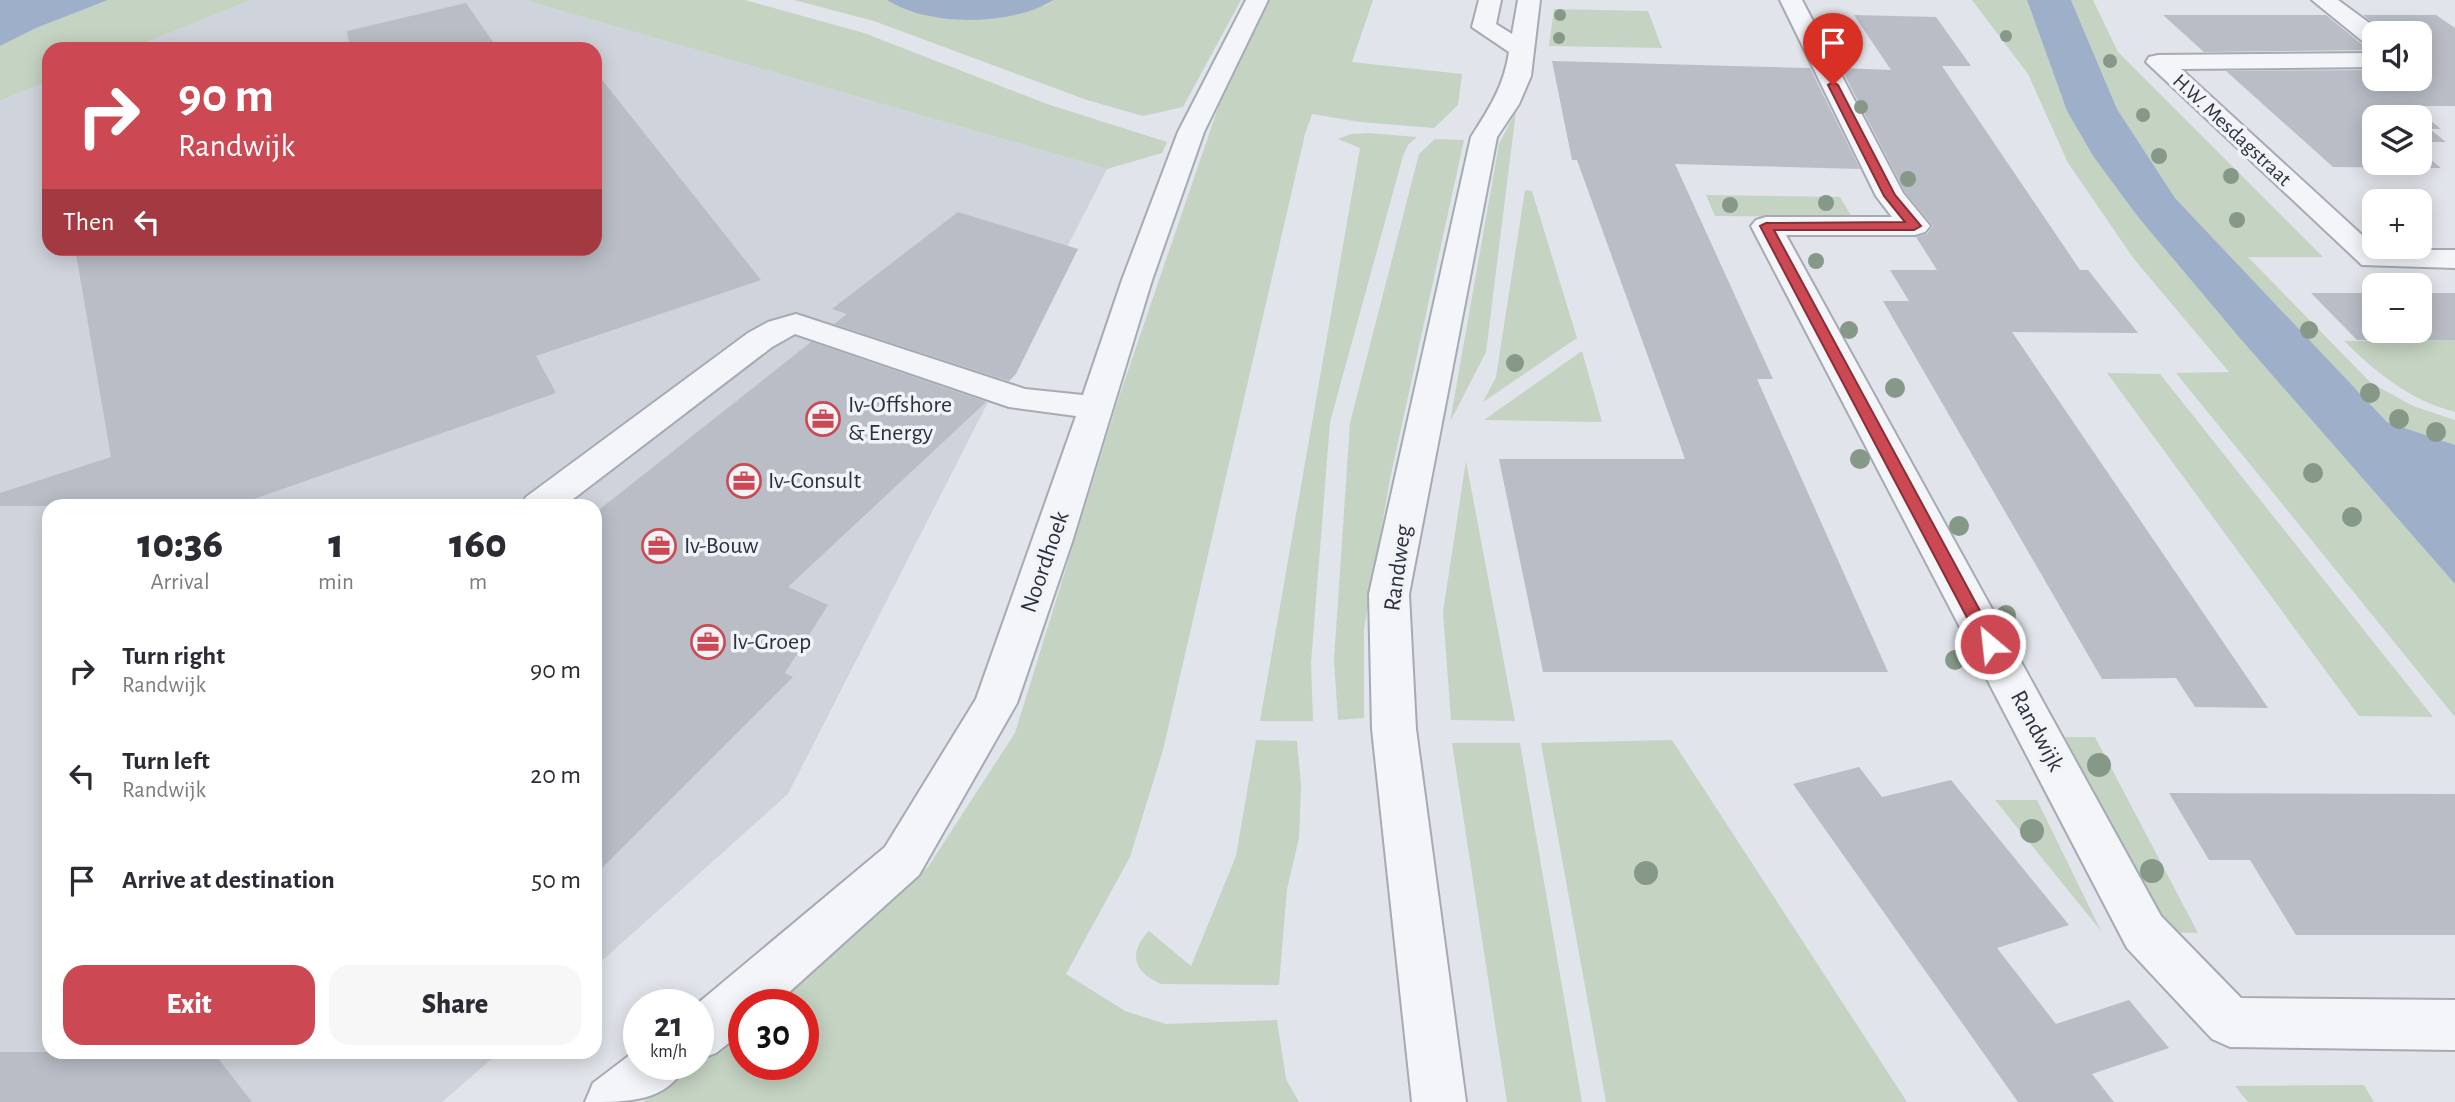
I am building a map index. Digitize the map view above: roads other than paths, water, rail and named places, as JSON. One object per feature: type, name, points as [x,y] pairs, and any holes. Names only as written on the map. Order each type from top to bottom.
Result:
[{"type":"street","name":"Noordhoek","points":[[714,1023],[745,999],[902,861],[996,703],[1097,407],[1137,280],[1191,132],[1256,0]]},
{"type":"street","points":[[1490,0],[1484,27],[1521,48]]},
{"type":"street","name":"Randweg","points":[[1438,1102],[1394,729],[1389,594],[1484,137],[1506,104],[1518,76],[1529,0]]},
{"type":"street","name":"Randwijk","points":[[1791,0],[1889,196],[1914,226],[1766,226],[2144,932],[2230,1022],[2450,1033]]},
{"type":"street","points":[[2323,0],[2362,29]]},
{"type":"street","name":"H.W. Mesdagstraat","points":[[2362,60],[2158,62],[2373,259],[2455,259]]},
{"type":"street","points":[[548,499],[760,340],[779,329],[796,324],[1021,399],[1097,407]]},
{"type":"street","points":[[612,1102],[640,1080]]},
{"type":"water","points":[[0,0],[108,0],[36,28],[0,46]]},
{"type":"water","points":[[887,0],[1054,0],[1016,15],[970,20],[925,15],[904,9]]},
{"type":"water","points":[[2027,0],[2071,0],[2117,109],[2175,198],[2387,422],[2455,445],[2455,584],[2238,336],[2138,217],[2093,156],[2067,111]]},
{"type":"place","name":"Iv-Offshore & Energy","points":[[823,419]]},
{"type":"place","name":"Iv-Consult","points":[[744,481]]},
{"type":"place","name":"Iv-Bouw","points":[[659,546]]},
{"type":"place","name":"Iv-Groep","points":[[708,642]]}]
